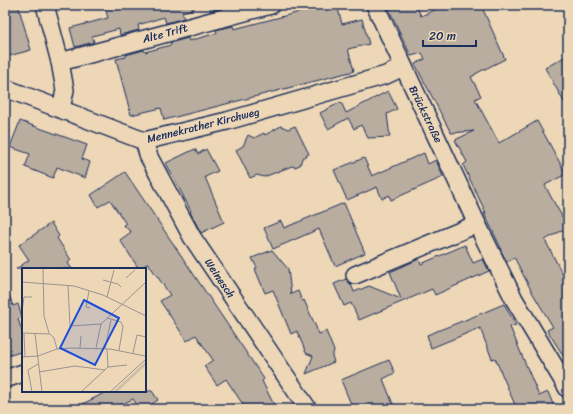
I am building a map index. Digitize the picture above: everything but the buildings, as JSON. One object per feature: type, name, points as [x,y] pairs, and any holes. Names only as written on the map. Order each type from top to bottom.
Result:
[{"type":"street","points":[[45,5],[60,62],[65,90],[61,109]]},
{"type":"street","name":"Alte Trift","points":[[60,62],[271,5]]},
{"type":"street","name":"Brückstraße","points":[[375,5],[477,224],[514,299],[568,389]]},
{"type":"street","name":"Mennekrather Kirchweg","points":[[5,88],[144,141],[227,122],[386,75],[403,67]]},
{"type":"street","name":"Weinesch","points":[[144,141],[149,158],[192,237],[308,409]]},
{"type":"street","points":[[355,275],[477,224]]},
{"type":"street","points":[[5,379],[22,373]]}]
